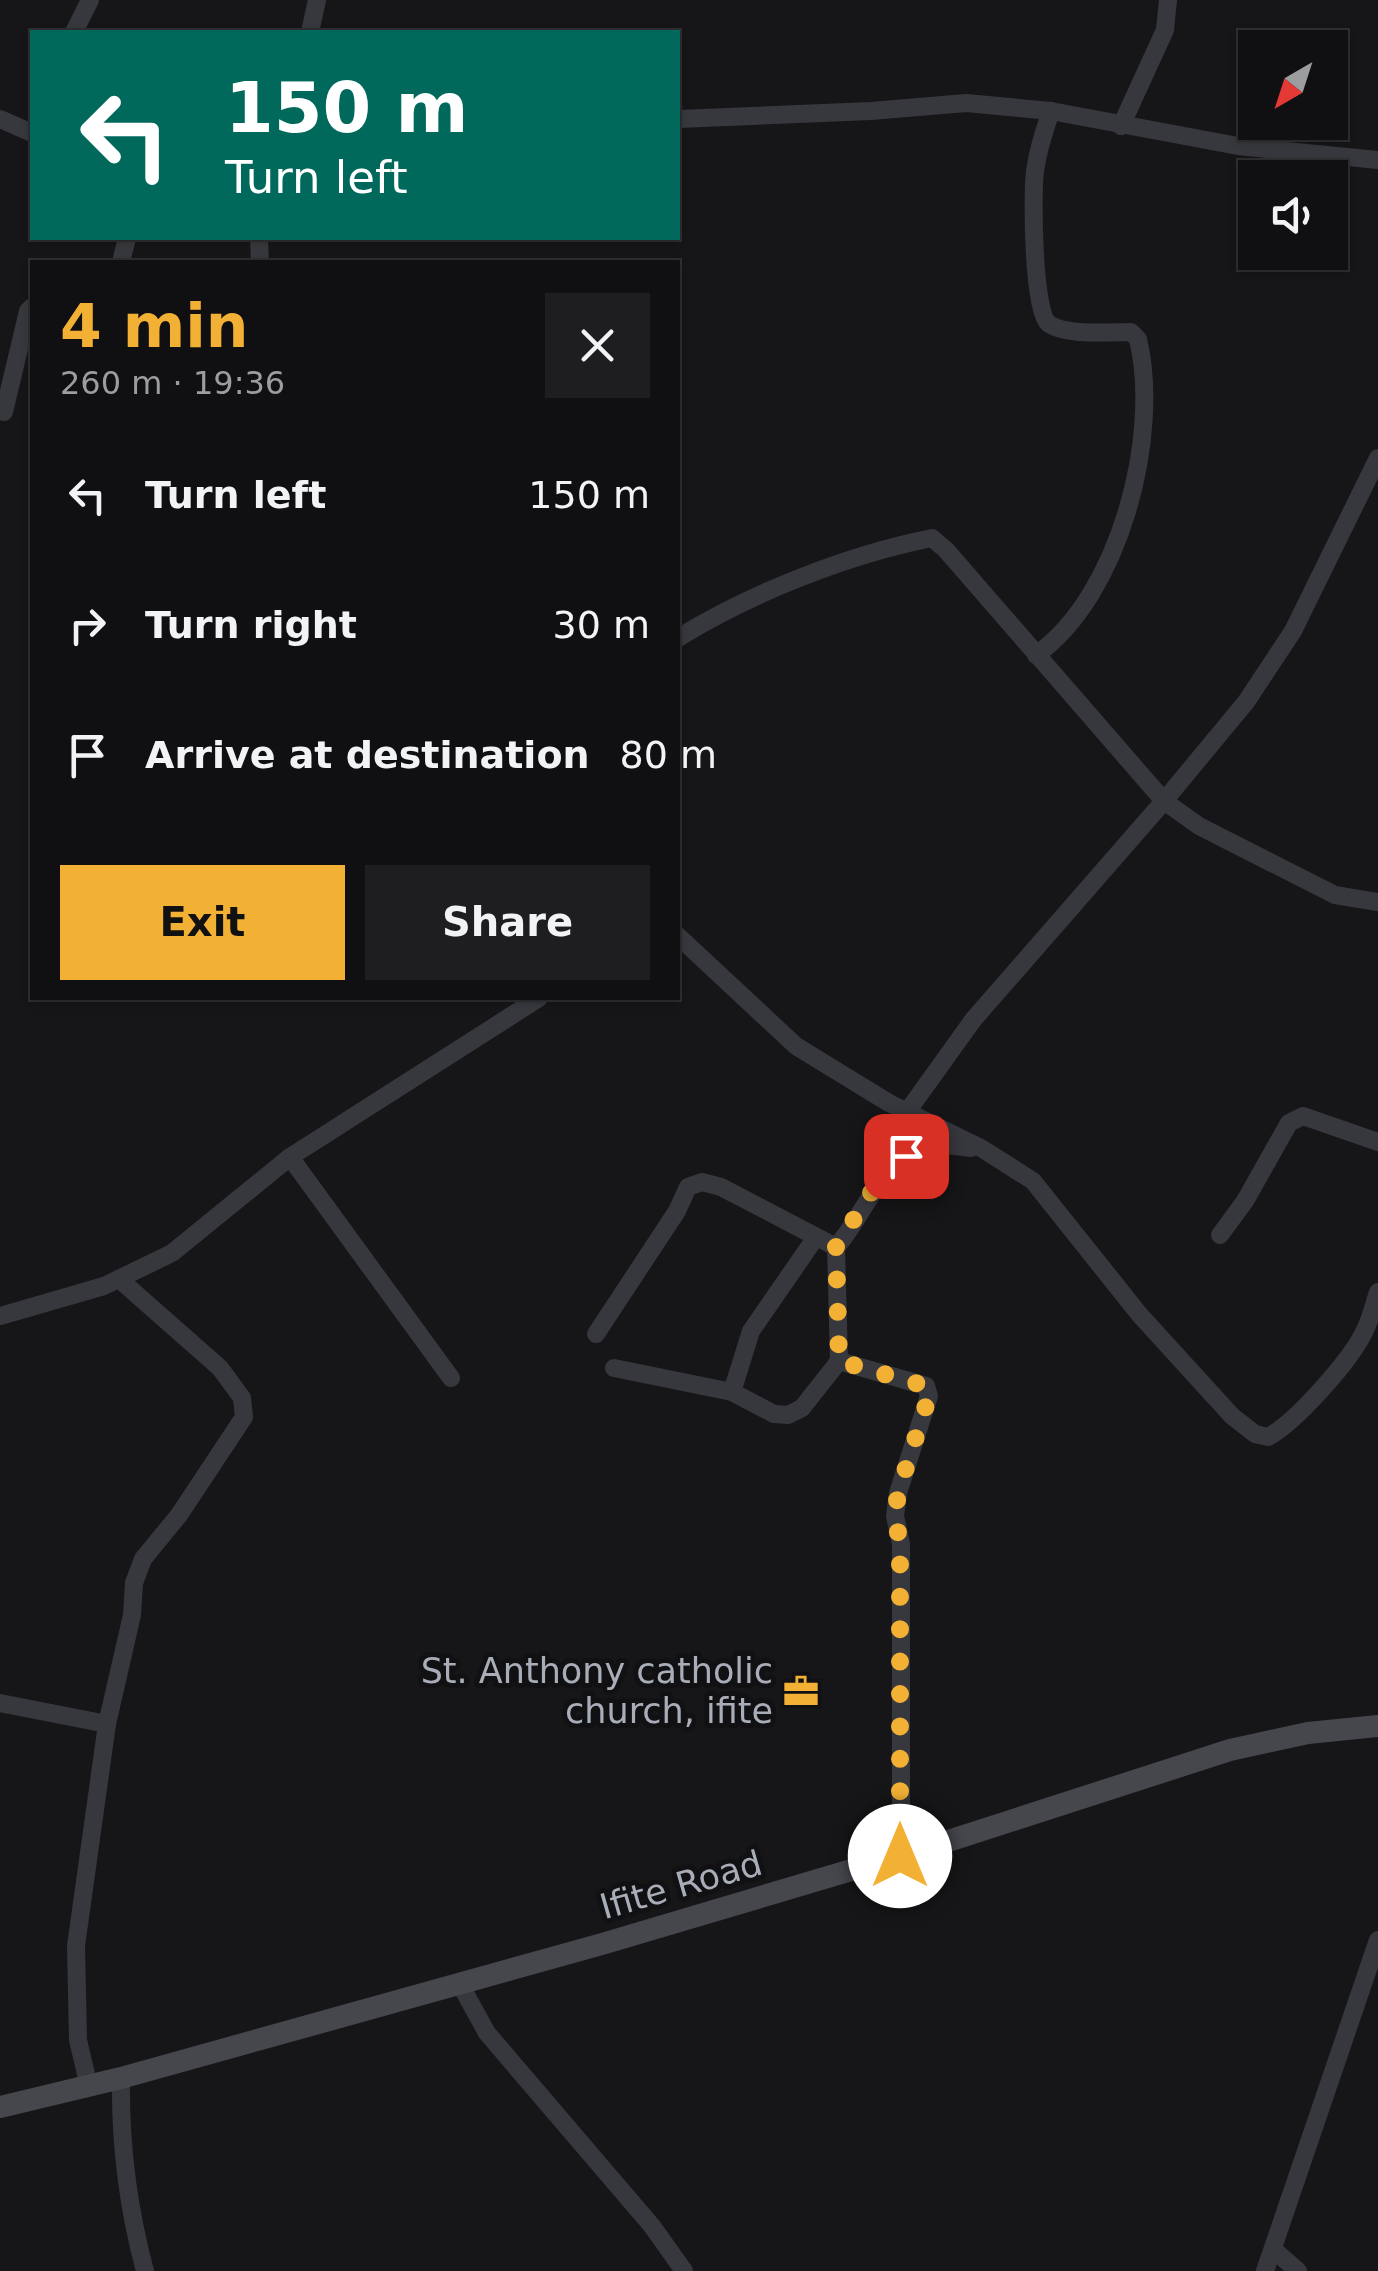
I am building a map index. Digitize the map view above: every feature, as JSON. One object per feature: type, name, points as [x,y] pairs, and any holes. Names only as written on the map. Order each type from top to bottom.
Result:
[{"type":"street","points":[[75,30],[90,0]]},
{"type":"street","points":[[310,30],[316,0]]},
{"type":"street","points":[[1121,126],[1164,30],[1168,0]]},
{"type":"street","points":[[680,119],[966,103],[1051,111],[1238,146],[1378,160]]},
{"type":"street","points":[[1036,655],[1056,641],[1086,602],[1105,567],[1140,464],[1145,429],[1141,351],[1132,332],[1068,330],[1051,326],[1041,313],[1034,246],[1034,173],[1051,111]]},
{"type":"street","points":[[0,119],[30,126]]},
{"type":"street","points":[[4,412],[30,309]]},
{"type":"street","points":[[907,1112],[973,1020],[1246,702],[1293,631],[1378,458]]},
{"type":"street","points":[[680,637],[788,583],[932,538],[1164,801],[1200,826],[1335,895],[1378,902]]},
{"type":"street","points":[[680,938],[796,1046],[1033,1181],[1139,1314],[1232,1416],[1255,1434],[1268,1438],[1285,1428],[1332,1377],[1365,1332],[1378,1292]]},
{"type":"street","points":[[0,1316],[119,1278],[172,1253],[290,1156],[536,1000]]},
{"type":"street","points":[[1220,1235],[1245,1201],[1290,1123],[1297,1118],[1303,1116],[1378,1142]]},
{"type":"street","points":[[614,1368],[732,1392],[774,1414],[788,1415],[802,1408],[839,1361],[836,1247],[874,1188],[906,1156],[936,1145],[981,1148]]},
{"type":"street","points":[[290,1156],[451,1378]]},
{"type":"street","points":[[596,1334],[678,1211],[688,1187],[702,1182],[721,1188],[836,1247]]},
{"type":"street","points":[[732,1392],[751,1331],[816,1238]]},
{"type":"street","points":[[89,2087],[78,2040],[76,1946],[107,1724],[132,1615],[134,1583],[143,1559],[179,1515],[244,1417],[242,1398],[220,1368],[119,1278]]},
{"type":"street","points":[[839,1361],[926,1386],[929,1396],[898,1493],[895,1516],[900,1544],[900,1856]]},
{"type":"street","points":[[0,1703],[107,1724]]},
{"type":"street","name":"Ifite Road","points":[[0,2106],[89,2087],[460,1984],[900,1856],[1230,1750],[1308,1732],[1378,1726]]},
{"type":"street","points":[[1265,2271],[1378,1940]]},
{"type":"street","points":[[460,1984],[487,2033],[652,2226],[684,2271]]},
{"type":"street","points":[[121,2078],[120,2122],[127,2183],[145,2271]]},
{"type":"street","points":[[1274,2250],[1298,2271]]},
{"type":"place","name":"St. Anthony catholic church, ifite","points":[[801,1691]]},
{"type":"route","points":[[900,1856],[900,1544],[895,1516],[898,1493],[929,1396],[926,1386],[839,1361],[836,1247],[874,1188],[906,1156]]}]
